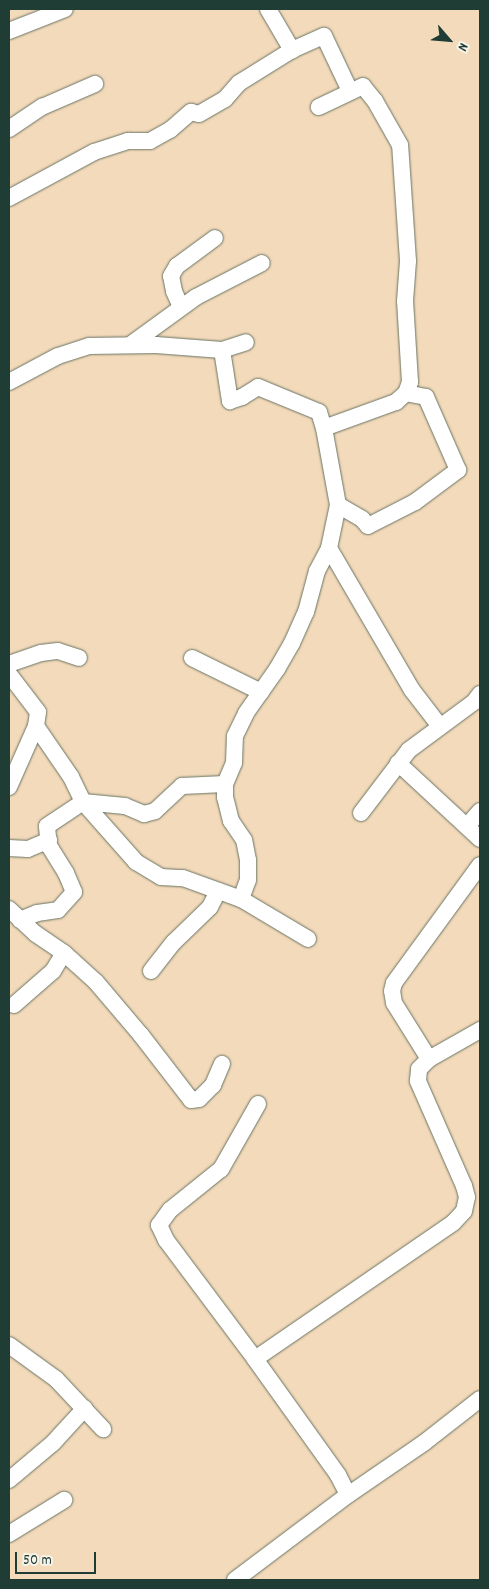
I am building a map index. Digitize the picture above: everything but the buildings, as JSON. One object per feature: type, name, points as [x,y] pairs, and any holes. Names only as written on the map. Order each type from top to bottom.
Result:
[{"type":"street","points":[[9,31],[65,9]]},
{"type":"street","points":[[268,9],[292,50]]},
{"type":"street","points":[[9,198],[94,152],[128,141],[150,141],[170,130],[192,112],[199,114],[225,100],[239,83],[292,50],[324,36],[350,90]]},
{"type":"street","points":[[9,129],[42,107],[95,84]]},
{"type":"street","points":[[319,107],[350,90],[363,86],[375,100],[400,145],[408,261],[405,301],[410,382],[406,394],[396,402],[324,428]]},
{"type":"street","points":[[181,307],[174,291],[172,276],[177,266],[215,238]]},
{"type":"street","points":[[130,345],[181,307],[262,263]]},
{"type":"street","points":[[9,382],[58,356],[88,346],[130,345],[222,350],[246,342]]},
{"type":"street","points":[[222,350],[230,401],[242,397],[258,387],[319,412],[324,428],[338,505],[329,548],[317,571],[306,612],[292,643],[277,669],[246,713],[235,736],[234,763],[225,784],[225,798],[232,821],[244,840],[248,860],[248,880],[241,899]]},
{"type":"street","points":[[338,505],[362,519],[368,526],[416,502],[458,470],[426,398],[406,394]]},
{"type":"street","points":[[329,548],[412,690],[439,725]]},
{"type":"street","points":[[9,664],[41,653],[58,651],[79,658]]},
{"type":"street","points":[[192,658],[261,692]]},
{"type":"street","points":[[9,674],[38,712],[36,726],[9,787]]},
{"type":"street","points":[[361,813],[409,750],[439,725],[474,702],[480,694]]},
{"type":"street","points":[[36,726],[72,777],[83,802],[122,849],[150,872],[171,879],[183,878],[241,899],[308,939]]},
{"type":"street","points":[[398,763],[480,839]]},
{"type":"street","points":[[14,914],[58,910],[74,892],[66,873],[49,846],[47,826],[83,802],[124,806],[144,814],[155,811],[182,786],[225,784]]},
{"type":"street","points":[[467,826],[480,811]]},
{"type":"street","points":[[9,848],[28,849],[49,840]]},
{"type":"street","points":[[429,1059],[394,1003],[392,991],[394,984],[480,865]]},
{"type":"street","points":[[152,971],[174,942],[210,907],[218,891]]},
{"type":"street","points":[[14,914],[64,953],[96,982],[141,1035],[191,1100],[199,1098],[212,1085],[222,1064]]},
{"type":"street","points":[[14,1005],[53,971],[64,953]]},
{"type":"street","points":[[255,1359],[454,1223],[464,1211],[467,1197],[464,1186],[418,1081],[418,1069],[429,1059],[480,1030]]},
{"type":"street","points":[[258,1104],[221,1169],[170,1210],[159,1225],[166,1240],[255,1359],[338,1475],[348,1495]]},
{"type":"street","points":[[9,1345],[56,1379],[103,1429]]},
{"type":"street","points":[[235,1580],[348,1495],[425,1442],[480,1399]]},
{"type":"street","points":[[9,1480],[53,1443],[85,1408]]},
{"type":"street","points":[[9,1534],[64,1500]]}]
